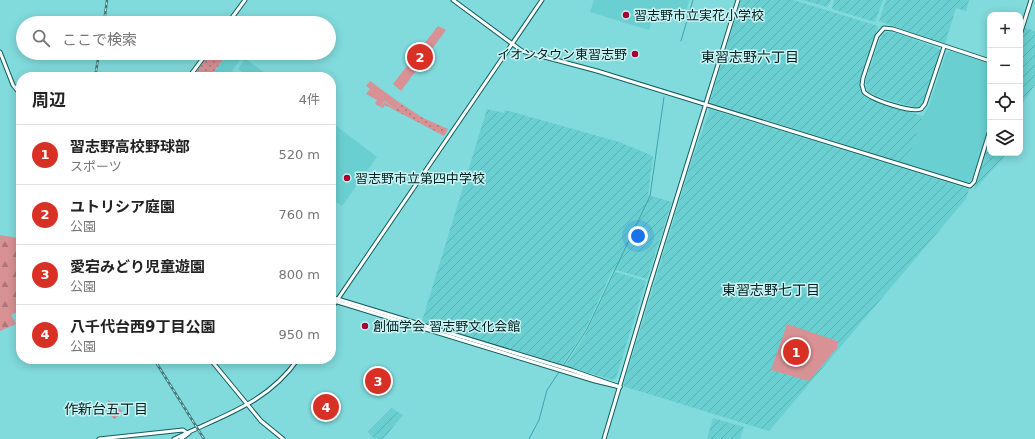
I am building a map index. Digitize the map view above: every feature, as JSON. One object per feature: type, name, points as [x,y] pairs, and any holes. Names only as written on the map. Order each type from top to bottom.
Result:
[{"type":"street","points":[[233,16],[245,0]]},
{"type":"street","points":[[454,0],[512,44],[526,52],[597,71],[970,186],[974,182],[987,140]]},
{"type":"street","points":[[542,0],[337,300],[595,382],[620,387]]},
{"type":"street","points":[[604,439],[738,0]]},
{"type":"street","points":[[1023,25],[1031,0]]},
{"type":"street","points":[[944,47],[925,104],[921,109],[911,110],[877,99],[864,92],[862,85],[863,78],[877,36],[884,28],[893,29],[987,60]]},
{"type":"street","points":[[0,52],[16,88]]},
{"type":"street","points":[[193,72],[201,60]]},
{"type":"street","points":[[214,364],[261,421],[283,439]]},
{"type":"street","points":[[174,439],[247,404],[275,386],[294,364]]},
{"type":"street","points":[[99,439],[183,430],[188,433]]},
{"type":"street","points":[[182,439],[188,433]]},
{"type":"shaded area","name":"習志野市立実花小学校","points":[[594,0],[689,0],[685,16],[665,10],[663,13],[654,11],[649,30],[590,12]]},
{"type":"shaded area","points":[[741,0],[793,0],[878,26],[860,88],[863,95],[867,98],[922,116],[907,164],[711,103],[710,101]]},
{"type":"shaded area","points":[[803,0],[831,0],[827,7]]},
{"type":"shaded area","points":[[834,0],[883,0],[875,22],[832,9]]},
{"type":"shaded area","points":[[886,0],[969,0],[966,11],[956,8],[945,44],[879,21]]},
{"type":"shaded area","points":[[1025,28],[1035,31],[1035,85],[1023,103],[1023,48],[1023,34]]},
{"type":"shaded area","points":[[886,32],[896,33],[938,48],[941,52],[924,103],[919,107],[913,107],[882,98],[869,93],[866,88],[866,79],[878,44],[882,35]]},
{"type":"shaded area","points":[[950,51],[987,62],[987,132],[972,180],[967,182],[907,164],[922,116],[929,106],[946,53]]},
{"type":"shaded area","points":[[223,60],[240,60],[232,72],[215,72]]},
{"type":"shaded area","points":[[244,60],[248,60],[263,72],[242,72],[238,69]]},
{"type":"shaded area","points":[[487,109],[504,113],[505,110],[619,142],[653,156],[648,195],[672,202],[647,279],[613,269],[586,328],[562,365],[422,321]]},
{"type":"shaded area","points":[[710,109],[969,189],[966,199],[769,431],[623,386],[690,166]]},
{"type":"shaded area","name":"習志野市立第四中学校","points":[[336,126],[377,157],[342,206],[336,202]]},
{"type":"shaded area","points":[[987,149],[987,156],[1005,156],[974,190]]},
{"type":"shaded area","points":[[615,272],[646,281],[616,378],[613,380],[565,366],[585,335]]},
{"type":"shaded area","points":[[392,408],[403,415],[383,439],[374,439],[368,432]]},
{"type":"shaded area","points":[[713,418],[744,427],[740,439],[707,439]]},
{"type":"green space","points":[[438,26],[446,30],[401,91],[393,84]]},
{"type":"green space","points":[[205,60],[223,60],[214,72],[197,72]]},
{"type":"green space","points":[[370,81],[400,103],[396,109],[384,101],[381,107],[375,104],[377,100],[366,94],[370,89],[366,86]]},
{"type":"green space","points":[[384,102],[396,109],[400,103],[423,118],[448,129],[444,136],[385,105],[381,108]]},
{"type":"green space","points":[[0,235],[16,238],[16,312],[11,315],[16,324],[0,331]]},
{"type":"green space","points":[[787,324],[837,341],[837,348],[809,381],[771,370]]},
{"type":"green space","points":[[108,400],[122,411],[115,419],[109,414]]},
{"type":"waterway","points":[[681,41],[693,0]]},
{"type":"waterway","points":[[563,366],[587,329],[650,196],[664,97]]},
{"type":"waterway","points":[[529,439],[539,420],[547,390],[559,372]]},
{"type":"railway","points":[[105,16],[107,0]]},
{"type":"railway","points":[[96,72],[98,60]]},
{"type":"railway","points":[[157,364],[204,439]]},
{"type":"place","name":"習志野市立実花小学校","points":[[626,15]]},
{"type":"place","name":"イオンタウン東習志野","points":[[635,54]]},
{"type":"place","name":"ユトリシア庭園","points":[[420,57]]},
{"type":"place","name":"習志野市立第四中学校","points":[[347,178]]},
{"type":"place","name":"創価学会 習志野文化会館","points":[[365,326]]},
{"type":"place","name":"習志野高校野球部","points":[[796,352]]},
{"type":"place","name":"愛宕みどり児童遊園","points":[[378,381]]},
{"type":"place","name":"八千代台西9丁目公園","points":[[326,407]]},
{"type":"district","name":"東習志野六丁目","points":[[750,57]]},
{"type":"district","name":"東習志野七丁目","points":[[771,290]]},
{"type":"district","name":"作新台五丁目","points":[[106,409]]}]
